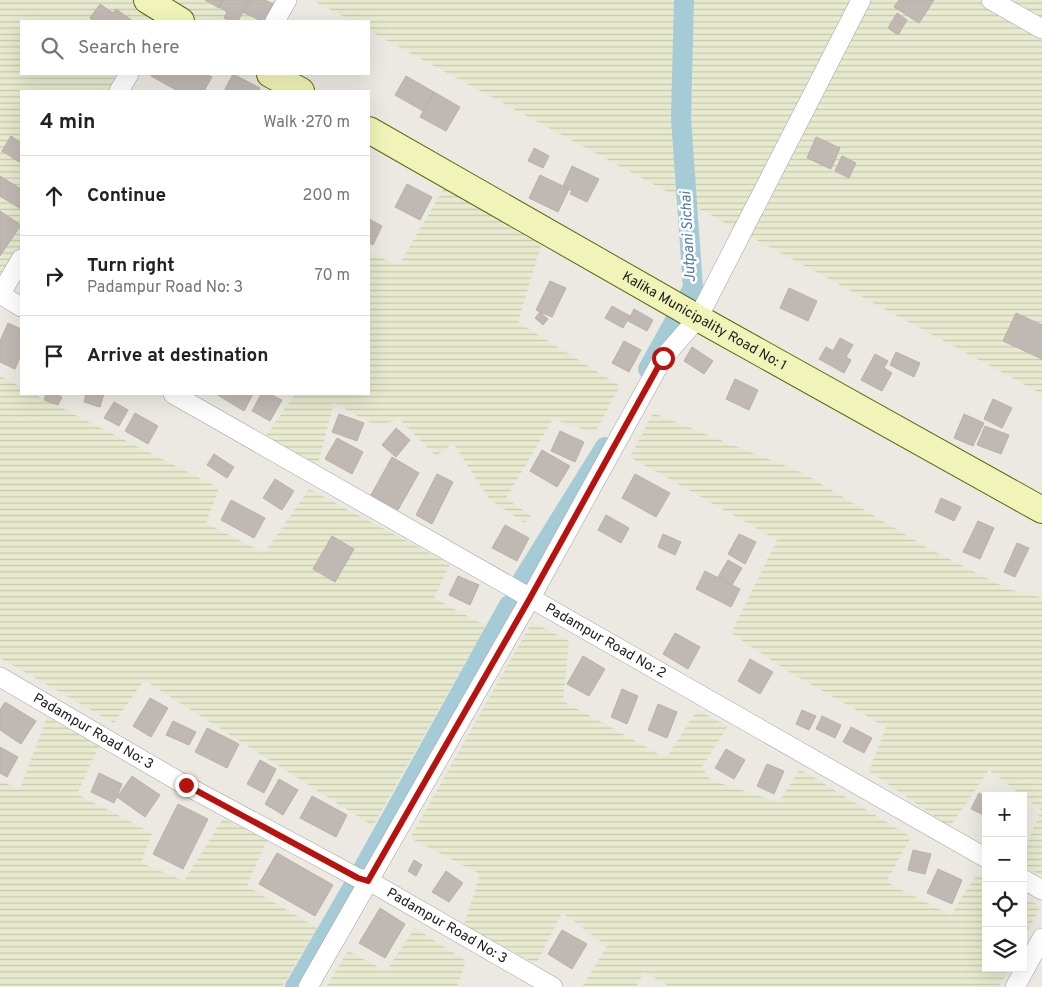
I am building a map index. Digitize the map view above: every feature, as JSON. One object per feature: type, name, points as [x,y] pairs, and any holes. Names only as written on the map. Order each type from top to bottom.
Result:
[{"type":"street","points":[[276,20],[287,0]]},
{"type":"street","points":[[308,987],[530,598],[663,358],[698,318],[861,0]]},
{"type":"street","points":[[991,0],[1042,29]]},
{"type":"street","points":[[120,90],[129,75]]},
{"type":"street","points":[[272,75],[299,90]]},
{"type":"street","name":"Kalika Municipality Road No: 1","points":[[370,131],[698,318],[1042,510]]},
{"type":"street","points":[[20,260],[0,294],[20,305]]},
{"type":"street","name":"Padampur Road No: 2","points":[[175,395],[982,856]]},
{"type":"street","name":"Padampur Road No: 3","points":[[0,677],[186,785],[358,878],[368,881],[553,987]]},
{"type":"street","points":[[1027,881],[1042,890]]},
{"type":"street","points":[[1015,987],[1042,938]]},
{"type":"green space","points":[[0,0],[287,0],[276,20],[20,20],[20,75],[128,75],[120,90],[20,90],[20,261],[0,295]]},
{"type":"green space","points":[[312,0],[1042,0],[1042,394],[370,32],[370,20],[350,20]]},
{"type":"green space","points":[[444,188],[542,242],[518,322],[620,386],[595,433],[553,419],[506,498],[531,516],[525,523],[489,499],[453,443],[436,456],[399,419],[377,426],[334,403],[317,468],[263,440],[294,395],[370,395],[370,253],[399,265]]},
{"type":"green space","points":[[0,376],[20,386],[20,395],[36,395],[219,488],[206,523],[264,553],[309,489],[450,564],[434,598],[486,626],[373,826],[144,680],[114,723],[0,658]]},
{"type":"green space","points":[[653,413],[803,473],[926,547],[1008,589],[1042,598],[1042,876],[1027,868],[1027,844],[1041,810],[1027,799],[1027,792],[1018,792],[989,770],[950,827],[869,771],[886,727],[789,672],[731,633],[777,540],[630,457]]},
{"type":"green space","points":[[532,622],[569,641],[563,701],[666,758],[697,710],[728,726],[702,767],[710,780],[779,802],[800,769],[911,837],[886,882],[951,915],[976,875],[982,877],[982,972],[1007,972],[999,987],[670,987],[644,972],[636,987],[582,987],[607,946],[562,913],[536,964],[464,925],[480,874],[410,838]]},
{"type":"green space","points":[[47,717],[99,746],[77,794],[152,833],[141,863],[184,881],[223,818],[267,840],[247,886],[317,928],[282,987],[0,987],[0,781],[20,789]]},
{"type":"green space","points":[[1027,900],[1041,906],[1027,932]]},
{"type":"green space","points":[[415,928],[466,961],[457,987],[326,987],[348,951],[386,971]]},
{"type":"building","points":[[205,0],[223,0],[219,8]]},
{"type":"building","points":[[223,0],[250,0],[239,20],[224,18],[227,12],[219,7]]},
{"type":"building","points":[[250,0],[265,0],[273,4],[265,20],[259,20],[243,12]]},
{"type":"building","points":[[899,0],[934,0],[919,23],[894,7]]},
{"type":"building","points":[[100,4],[113,13],[116,9],[132,20],[93,20],[90,18]]},
{"type":"building","points":[[897,13],[907,20],[898,35],[888,28]]},
{"type":"building","points":[[208,75],[212,77],[205,90],[176,90],[151,76]]},
{"type":"building","points":[[232,75],[260,88],[259,90],[225,90]]},
{"type":"building","points":[[406,76],[434,92],[423,111],[395,95]]},
{"type":"building","points":[[434,92],[460,107],[446,131],[420,117]]},
{"type":"building","points":[[11,136],[20,142],[20,162],[2,151]]},
{"type":"building","points":[[816,137],[840,148],[831,169],[807,158]]},
{"type":"building","points":[[534,148],[549,156],[543,168],[528,161]]},
{"type":"building","points":[[842,156],[856,163],[849,178],[835,171]]},
{"type":"building","points":[[572,166],[599,179],[587,202],[570,194],[572,191],[563,186]]},
{"type":"building","points":[[540,175],[569,189],[558,212],[529,198]]},
{"type":"building","points":[[0,176],[20,188],[20,208],[0,196]]},
{"type":"building","points":[[407,184],[432,197],[420,220],[395,207]]},
{"type":"building","points":[[0,211],[20,224],[20,226],[0,256]]},
{"type":"building","points":[[370,220],[382,226],[373,245],[370,244]]},
{"type":"building","points":[[550,281],[566,288],[552,317],[536,310]]},
{"type":"building","points":[[789,288],[817,301],[808,321],[780,308]]},
{"type":"building","points":[[612,306],[630,316],[623,328],[605,318]]},
{"type":"building","points":[[634,309],[653,320],[647,331],[628,321]]},
{"type":"building","points":[[540,312],[548,319],[543,325],[535,318]]},
{"type":"building","points":[[1016,313],[1042,325],[1042,359],[1003,341]]},
{"type":"building","points":[[8,323],[20,329],[20,357],[15,369],[0,362],[0,341]]},
{"type":"building","points":[[840,338],[853,345],[846,357],[851,360],[844,373],[819,359],[826,347],[833,351]]},
{"type":"building","points":[[624,341],[641,350],[629,372],[612,363]]},
{"type":"building","points":[[692,347],[713,361],[704,374],[684,361]]},
{"type":"building","points":[[896,352],[920,363],[914,377],[890,365]]},
{"type":"building","points":[[875,354],[888,361],[884,368],[892,373],[882,391],[861,380]]},
{"type":"building","points":[[735,379],[758,390],[749,410],[726,399]]},
{"type":"building","points":[[46,395],[62,397],[58,405],[44,400]]},
{"type":"building","points":[[86,395],[104,395],[100,407],[84,402]]},
{"type":"building","points":[[218,395],[252,395],[244,411]]},
{"type":"building","points":[[260,395],[272,395],[282,400],[270,421],[252,411]]},
{"type":"building","points":[[993,399],[1012,408],[1002,428],[984,419]]},
{"type":"building","points":[[114,402],[128,410],[119,426],[104,418]]},
{"type":"building","points":[[135,413],[158,426],[148,444],[125,431]]},
{"type":"building","points":[[339,414],[364,423],[357,441],[332,432]]},
{"type":"building","points":[[964,414],[984,423],[973,446],[954,438]]},
{"type":"building","points":[[985,426],[1009,435],[1001,454],[977,445]]},
{"type":"building","points":[[396,428],[410,440],[396,457],[382,445]]},
{"type":"building","points":[[560,431],[584,442],[575,462],[551,451]]},
{"type":"building","points":[[337,438],[363,452],[352,474],[325,459]]},
{"type":"building","points":[[542,450],[570,466],[557,487],[530,471]]},
{"type":"building","points":[[214,454],[234,467],[227,478],[207,465]]},
{"type":"building","points":[[392,457],[419,473],[398,510],[371,495]]},
{"type":"building","points":[[437,474],[453,482],[432,524],[416,515]]},
{"type":"building","points":[[635,474],[670,493],[656,517],[622,498]]},
{"type":"building","points":[[275,479],[294,491],[282,510],[263,498]]},
{"type":"building","points":[[941,498],[961,507],[954,521],[935,512]]},
{"type":"building","points":[[231,500],[265,518],[254,538],[221,520]]},
{"type":"building","points":[[606,515],[629,528],[621,543],[598,530]]},
{"type":"building","points":[[978,521],[994,528],[980,559],[963,552]]},
{"type":"building","points":[[505,525],[529,538],[517,561],[492,548]]},
{"type":"building","points":[[663,534],[681,542],[675,555],[658,547]]},
{"type":"building","points":[[739,534],[756,542],[745,564],[728,554]]},
{"type":"building","points":[[332,536],[354,549],[335,582],[313,569]]},
{"type":"building","points":[[1017,543],[1029,548],[1015,577],[1004,572]]},
{"type":"building","points":[[728,560],[742,568],[732,585],[718,577]]},
{"type":"building","points":[[705,571],[740,589],[731,607],[696,589]]},
{"type":"building","points":[[458,576],[479,585],[470,605],[449,595]]},
{"type":"building","points":[[675,633],[700,647],[688,669],[663,654]]},
{"type":"building","points":[[583,656],[605,669],[589,696],[567,684]]},
{"type":"building","points":[[750,659],[773,672],[760,694],[738,681]]},
{"type":"building","points":[[622,689],[638,696],[627,724],[611,717]]},
{"type":"building","points":[[150,698],[168,708],[151,737],[133,726]]},
{"type":"building","points":[[5,702],[36,721],[21,744],[0,730],[0,710]]},
{"type":"building","points":[[658,704],[677,712],[667,738],[648,730]]},
{"type":"building","points":[[802,710],[816,716],[809,730],[796,724]]},
{"type":"building","points":[[822,716],[841,725],[835,738],[816,729]]},
{"type":"building","points":[[173,721],[196,732],[189,745],[166,735]]},
{"type":"building","points":[[851,727],[872,738],[864,753],[843,742]]},
{"type":"building","points":[[207,728],[239,744],[227,768],[195,752]]},
{"type":"building","points":[[0,747],[18,757],[7,777],[0,773]]},
{"type":"building","points":[[726,749],[745,760],[734,779],[715,768]]},
{"type":"building","points":[[260,760],[276,769],[264,793],[247,784]]},
{"type":"building","points":[[767,764],[784,771],[774,794],[757,786]]},
{"type":"building","points":[[99,773],[122,784],[114,803],[91,792]]},
{"type":"building","points":[[132,776],[160,795],[145,817],[117,797]]},
{"type":"building","points":[[279,779],[298,790],[283,815],[265,804]]},
{"type":"building","points":[[979,793],[982,795],[982,814],[971,809]]},
{"type":"building","points":[[312,796],[347,815],[336,837],[300,818]]},
{"type":"building","points":[[178,804],[208,819],[183,869],[153,854]]},
{"type":"building","points":[[913,850],[931,854],[925,874],[908,870]]},
{"type":"building","points":[[277,853],[333,885],[315,916],[259,884]]},
{"type":"building","points":[[414,860],[422,865],[416,876],[408,871]]},
{"type":"building","points":[[938,869],[962,880],[952,904],[927,893]]},
{"type":"building","points":[[446,871],[463,883],[449,902],[432,892]]},
{"type":"building","points":[[380,908],[405,924],[385,958],[359,943]]},
{"type":"building","points":[[562,930],[587,944],[572,969],[548,954]]},
{"type":"waterway","name":"Jutpani Sichai","points":[[648,369],[693,288],[681,118],[684,0]]},
{"type":"waterway","name":"Jutpani Sichai","points":[[523,579],[605,447]]},
{"type":"waterway","name":"Jutpani Sichai","points":[[295,987],[358,878],[509,605]]},
{"type":"route","points":[[186,785],[358,878],[368,881],[530,598],[663,358]]}]
